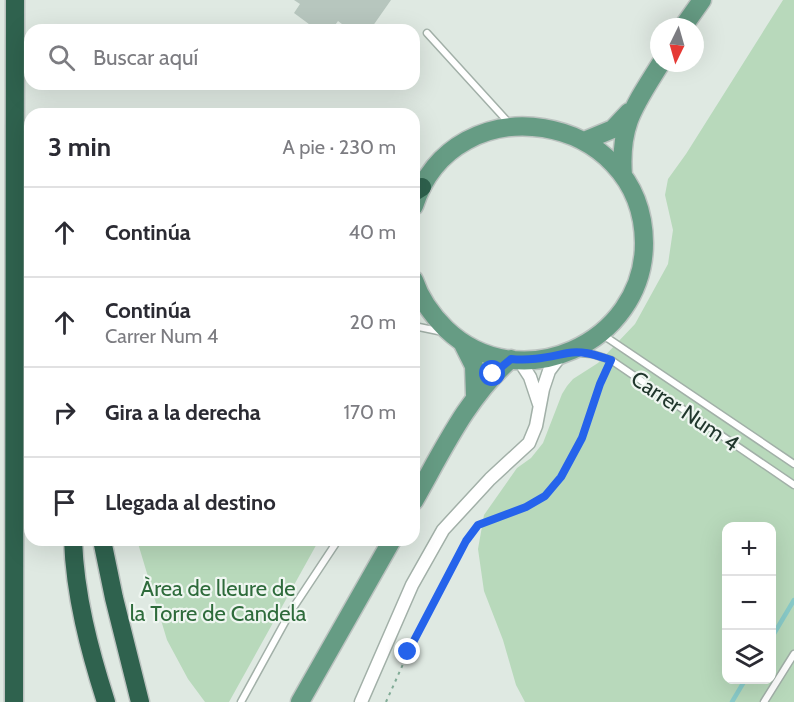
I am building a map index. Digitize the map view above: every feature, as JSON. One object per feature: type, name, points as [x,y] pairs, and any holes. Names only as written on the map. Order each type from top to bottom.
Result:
[{"type":"highway","points":[[14,702],[15,0]]},
{"type":"highway","points":[[73,546],[75,574],[88,641],[106,702]]},
{"type":"highway","points":[[103,546],[140,702]]},
{"type":"main road","points":[[689,18],[702,0]]},
{"type":"main road","points":[[584,141],[614,129],[633,109],[656,72]]},
{"type":"main road","points":[[623,176],[621,151],[633,109]]},
{"type":"main road","points":[[420,186],[438,164],[459,146],[493,130],[530,125],[567,133],[606,156],[623,176],[637,202],[641,216],[644,237],[643,259],[635,287],[612,324],[586,344],[565,354],[536,360],[515,360],[490,355],[457,338]]},
{"type":"main road","points":[[420,293],[430,311],[457,338],[474,366],[476,395]]},
{"type":"main road","points":[[420,491],[476,395],[493,374],[515,360]]},
{"type":"main road","points":[[300,702],[389,546]]},
{"type":"street","points":[[361,702],[412,585],[442,530],[490,479],[529,443],[549,371],[565,354]]},
{"type":"street","points":[[515,360],[530,377],[540,408]]},
{"type":"lane","points":[[427,33],[512,126]]},
{"type":"lane","points":[[420,328],[457,338]]},
{"type":"lane","name":"Carrer Num 4","points":[[601,334],[794,464]]},
{"type":"lane","name":"Carrer Num 4","points":[[565,354],[592,354],[611,360],[794,485]]},
{"type":"lane","points":[[241,702],[291,611],[334,546]]},
{"type":"lane","points":[[764,702],[794,654]]},
{"type":"path","points":[[386,702],[408,652],[460,551],[478,525],[526,507],[545,496],[561,477],[582,438],[600,384],[611,360]]},
{"type":"green space","points":[[783,0],[794,0],[794,702],[525,702],[516,685],[503,640],[484,591],[478,549],[484,515],[517,468],[531,458],[543,443],[567,386],[573,379],[598,363],[635,324],[668,264],[673,230],[665,195],[668,179]]},
{"type":"green space","name":"Àrea de lleure de la Torre de Candela","points":[[139,546],[316,546],[229,702],[205,702],[188,679],[167,640]]},
{"type":"building","points":[[294,0],[391,0],[374,24],[342,24],[338,21],[336,24],[309,24],[294,13],[300,4]]},
{"type":"waterway","points":[[776,630],[794,600]]},
{"type":"waterway","points":[[732,702],[743,684]]},
{"type":"route","points":[[408,652],[466,541],[478,525],[526,507],[545,496],[561,477],[582,438],[600,384],[611,360],[592,354],[570,352],[536,360],[511,359],[493,374]]}]
